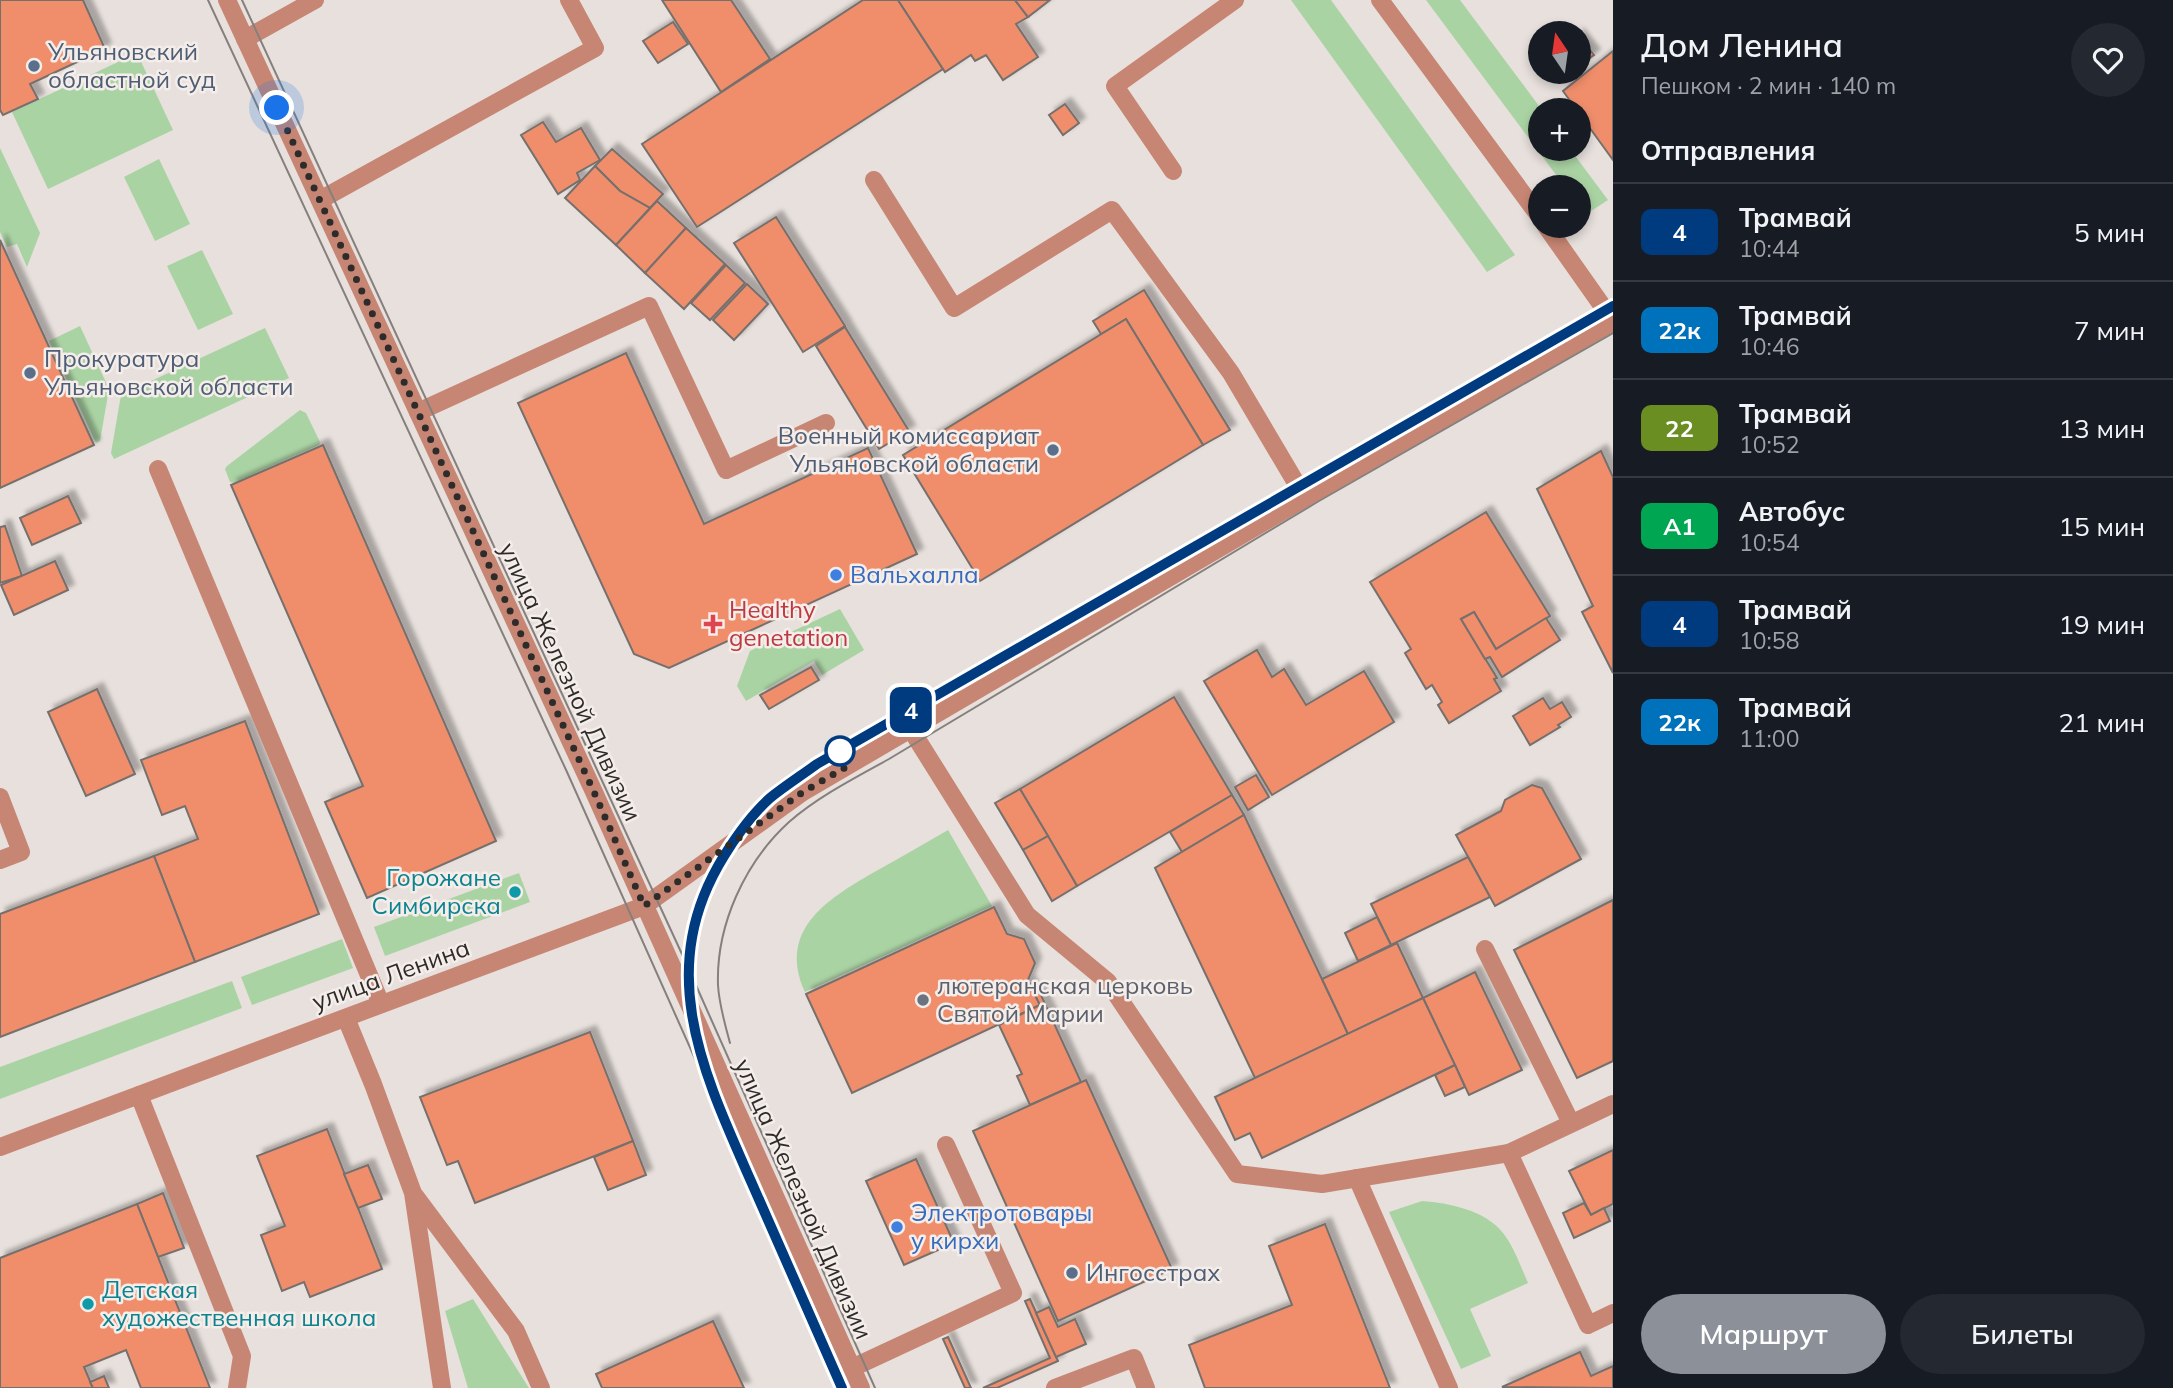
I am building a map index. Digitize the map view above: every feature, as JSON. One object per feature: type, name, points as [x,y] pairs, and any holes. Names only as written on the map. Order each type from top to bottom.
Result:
[{"type":"street","name":"улица Железной Дивизии","points":[[227,0],[594,792],[861,1388]]},
{"type":"street","points":[[245,39],[315,0]]},
{"type":"street","points":[[320,200],[595,48],[569,0]]},
{"type":"street","points":[[1173,171],[1115,86],[1235,0]]},
{"type":"street","points":[[1380,0],[1528,201]]},
{"type":"street","points":[[874,180],[954,308],[1112,210],[1231,373],[1305,498]]},
{"type":"street","points":[[1554,238],[1613,322]]},
{"type":"street","points":[[418,412],[649,306],[726,470],[827,423]]},
{"type":"street","name":"улица Ленина","points":[[0,1147],[644,906],[803,792],[1305,498],[1613,322]]},
{"type":"street","points":[[158,469],[381,1004]]},
{"type":"street","points":[[910,728],[1027,915],[1108,982],[1237,1174],[1322,1184],[1508,1153],[1613,1104]]},
{"type":"street","points":[[0,797],[21,852],[0,860]]},
{"type":"street","points":[[1485,949],[1571,1123]]},
{"type":"street","points":[[346,1018],[413,1193],[442,1388]]},
{"type":"street","points":[[139,1095],[242,1356],[237,1388]]},
{"type":"street","points":[[852,1368],[1013,1293],[946,1144]]},
{"type":"street","points":[[1508,1153],[1588,1325],[1613,1314]]},
{"type":"street","points":[[1357,1178],[1449,1388]]},
{"type":"street","points":[[413,1193],[516,1331],[541,1388]]},
{"type":"street","points":[[1055,1388],[1133,1358],[1146,1388]]},
{"type":"green space","points":[[1291,0],[1331,0],[1515,255],[1487,272]]},
{"type":"green space","points":[[1426,0],[1460,0],[1533,98],[1528,98],[1528,137]]},
{"type":"green space","points":[[137,53],[173,130],[48,189],[12,112]]},
{"type":"green space","points":[[0,148],[40,233],[27,267],[17,244],[7,247],[0,232]]},
{"type":"green space","points":[[159,159],[190,224],[155,241],[124,177]]},
{"type":"green space","points":[[1546,161],[1579,161],[1589,175],[1556,175]]},
{"type":"green space","points":[[1591,177],[1608,200],[1591,211]]},
{"type":"green space","points":[[202,250],[233,314],[198,330],[167,266]]},
{"type":"green space","points":[[80,326],[109,389],[100,441],[96,443],[49,341]]},
{"type":"green space","points":[[265,328],[289,378],[114,459],[111,453],[121,395]]},
{"type":"green space","points":[[300,410],[306,413],[319,445],[234,483],[230,482],[225,469],[227,466]]},
{"type":"green space","points":[[840,609],[864,650],[822,675],[814,661],[746,701],[737,686],[750,651]]},
{"type":"green space","points":[[948,830],[992,906],[805,992],[798,969],[798,950],[803,932],[813,917],[860,880]]},
{"type":"green space","points":[[519,873],[530,902],[385,956],[374,927]]},
{"type":"green space","points":[[342,939],[353,968],[252,1005],[241,977]]},
{"type":"green space","points":[[232,981],[242,1008],[0,1099],[0,1067]]},
{"type":"green space","points":[[1422,1201],[1466,1209],[1495,1225],[1511,1244],[1528,1283],[1470,1309],[1491,1356],[1461,1369],[1389,1212]]},
{"type":"green space","points":[[473,1299],[529,1388],[468,1388],[445,1311]]},
{"type":"building","name":"Ульяновский областной суд","points":[[0,0],[83,0],[105,49],[30,84],[38,99],[3,115],[0,110]]},
{"type":"building","points":[[662,0],[731,0],[770,59],[721,92]]},
{"type":"building","points":[[863,0],[898,0],[943,69],[697,227],[642,144]]},
{"type":"building","points":[[898,0],[1015,0],[1028,17],[1016,24],[1038,57],[1003,80],[986,55],[975,61],[971,55],[945,72]]},
{"type":"building","points":[[1015,0],[1050,0],[1028,17]]},
{"type":"building","points":[[673,22],[688,44],[658,63],[643,41]]},
{"type":"building","points":[[1613,51],[1613,160],[1591,130],[1591,98],[1568,98],[1563,91],[1572,84],[1591,84],[1591,69]]},
{"type":"building","points":[[1065,104],[1079,123],[1063,135],[1049,115]]},
{"type":"building","points":[[543,122],[556,142],[581,128],[600,160],[577,173],[580,180],[558,194],[521,135]]},
{"type":"building","points":[[612,149],[663,194],[650,208],[620,191],[595,166]]},
{"type":"building","points":[[595,166],[620,191],[650,208],[616,245],[565,198]]},
{"type":"building","points":[[657,201],[686,228],[645,273],[616,245]]},
{"type":"building","points":[[776,217],[845,326],[803,352],[734,243]]},
{"type":"building","points":[[686,228],[725,264],[684,309],[645,273]]},
{"type":"building","name":"Прокуратура Ульяновской области","points":[[0,240],[94,445],[0,488]]},
{"type":"building","points":[[726,265],[745,283],[710,320],[691,303]]},
{"type":"building","points":[[747,284],[768,304],[734,340],[713,320]]},
{"type":"building","points":[[1144,290],[1230,430],[1203,445],[1126,319],[1101,334],[1093,321]]},
{"type":"building","name":"Военный комиссариат Ульяновской области","points":[[1126,319],[1203,445],[980,581],[903,455]]},
{"type":"building","points":[[845,327],[909,431],[879,449],[816,346]]},
{"type":"building","points":[[626,353],[704,524],[868,448],[917,554],[669,668],[634,654],[518,403]]},
{"type":"building","points":[[323,445],[496,841],[367,898],[325,802],[363,786],[231,485]]},
{"type":"building","points":[[1601,451],[1613,477],[1613,673],[1582,612],[1593,606],[1537,489]]},
{"type":"building","points":[[68,496],[81,523],[32,545],[20,518]]},
{"type":"building","points":[[1486,512],[1550,616],[1496,649],[1474,612],[1461,619],[1497,678],[1494,679],[1501,691],[1449,723],[1438,705],[1442,702],[1432,685],[1426,689],[1405,653],[1411,649],[1370,582]]},
{"type":"building","points":[[5,526],[22,576],[0,583],[0,527]]},
{"type":"building","points":[[55,561],[68,590],[14,615],[1,585]]},
{"type":"building","points":[[1474,612],[1496,649],[1546,618],[1560,640],[1502,677],[1490,657],[1485,659],[1461,619]]},
{"type":"building","points":[[1257,650],[1272,677],[1284,669],[1306,705],[1364,671],[1394,722],[1272,795],[1204,681]]},
{"type":"building","points":[[811,667],[819,680],[769,709],[760,695]]},
{"type":"building","points":[[97,689],[135,774],[86,796],[48,712]]},
{"type":"building","points":[[1174,697],[1232,795],[1077,886],[1020,789]]},
{"type":"building","points":[[1543,698],[1550,709],[1562,702],[1571,717],[1530,745],[1513,716]]},
{"type":"building","points":[[245,721],[319,914],[195,962],[154,856],[198,839],[185,806],[162,815],[141,760]]},
{"type":"building","points":[[1256,775],[1269,797],[1248,810],[1235,787]]},
{"type":"building","points":[[1532,785],[1542,788],[1581,859],[1495,906],[1456,835],[1501,811],[1505,800]]},
{"type":"building","points":[[1020,789],[1048,836],[1023,850],[995,803]]},
{"type":"building","points":[[1232,795],[1244,815],[1182,852],[1170,832]]},
{"type":"building","points":[[1244,815],[1348,1034],[1255,1078],[1155,868]]},
{"type":"building","points":[[1048,836],[1077,886],[1052,901],[1023,850]]},
{"type":"building","points":[[154,856],[195,962],[0,1037],[0,914]]},
{"type":"building","points":[[1468,857],[1490,897],[1391,945],[1371,904]]},
{"type":"building","points":[[1613,900],[1613,1061],[1577,1078],[1514,950]]},
{"type":"building","name":"лютеранская церковь Святой Марии","points":[[994,907],[1007,934],[1024,939],[1035,963],[1028,980],[1040,1005],[852,1093],[806,994]]},
{"type":"building","points":[[1377,917],[1391,945],[1358,961],[1345,933]]},
{"type":"building","points":[[1397,943],[1423,998],[1348,1034],[1322,979]]},
{"type":"building","points":[[1475,972],[1522,1070],[1469,1095],[1423,998]]},
{"type":"building","points":[[1040,993],[1081,1082],[1030,1105],[1017,1076],[1022,1074],[999,1025],[1040,1005],[1035,995]]},
{"type":"building","points":[[1423,998],[1455,1065],[1262,1158],[1250,1133],[1235,1140],[1215,1097]]},
{"type":"building","points":[[590,1032],[633,1141],[475,1203],[458,1161],[447,1165],[420,1097]]},
{"type":"building","points":[[1455,1065],[1465,1087],[1445,1096],[1435,1075]]},
{"type":"building","points":[[1086,1080],[1172,1269],[1058,1321],[973,1131]]},
{"type":"building","points":[[327,1129],[382,1269],[310,1297],[304,1282],[282,1291],[261,1235],[285,1226],[257,1156]]},
{"type":"building","points":[[633,1141],[646,1175],[608,1190],[594,1157]]},
{"type":"building","points":[[1613,1150],[1613,1204],[1591,1215],[1569,1171]]},
{"type":"building","points":[[916,1159],[954,1243],[904,1265],[866,1181]]},
{"type":"building","points":[[368,1165],[382,1199],[358,1208],[344,1174]]},
{"type":"building","points":[[163,1193],[184,1248],[158,1257],[137,1204]]},
{"type":"building","points":[[1584,1203],[1591,1215],[1604,1208],[1610,1221],[1574,1238],[1563,1213]]},
{"type":"building","name":"Детская художественная школа","points":[[137,1204],[210,1388],[141,1388],[126,1350],[84,1367],[93,1388],[0,1388],[0,1258]]},
{"type":"building","points":[[1325,1224],[1390,1388],[1205,1388],[1189,1345],[1292,1305],[1269,1246]]},
{"type":"building","points":[[1030,1299],[1058,1361],[997,1388],[983,1388],[1050,1358],[1025,1301]]},
{"type":"building","points":[[1049,1307],[1058,1327],[1075,1319],[1086,1344],[1056,1357],[1036,1313]]},
{"type":"building","points":[[713,1321],[744,1388],[602,1388],[596,1374]]},
{"type":"building","points":[[948,1337],[971,1388],[965,1388],[943,1339]]},
{"type":"building","points":[[1580,1352],[1591,1376],[1613,1366],[1613,1388],[1502,1387]]},
{"type":"building","points":[[104,1376],[109,1388],[93,1388],[90,1382]]},
{"type":"tram line","points":[[208,0],[567,772],[842,1388]]},
{"type":"tram line","points":[[242,0],[687,965],[875,1388]]},
{"type":"tram line","points":[[699,1048],[688,990],[691,938],[698,911],[720,861],[735,838],[776,794],[817,764],[1613,306]]},
{"type":"tram line","name":"4","points":[[842,1388],[713,1095],[691,1012],[687,965],[697,913],[713,873],[739,832],[769,799],[817,764],[1613,306]]},
{"type":"tram line","points":[[730,1043],[718,985],[722,940],[736,896],[747,875],[773,838],[789,822],[838,788],[1319,501],[1613,333]]},
{"type":"place","name":"Ульяновский областной суд","points":[[34,66]]},
{"type":"place","name":"Прокуратура Ульяновской области","points":[[30,373]]},
{"type":"place","name":"Военный комиссариат Ульяновской области","points":[[1053,450]]},
{"type":"place","name":"Вальхалла","points":[[836,575]]},
{"type":"place","name":"Healthy genetation","points":[[713,624]]},
{"type":"place","name":"Горожане Симбирска","points":[[515,892]]},
{"type":"place","name":"лютеранская церковь Святой Марии","points":[[923,1000]]},
{"type":"place","name":"Электротовары у кирхи","points":[[897,1227]]},
{"type":"place","name":"Ингосстрах","points":[[1072,1273]]},
{"type":"place","name":"Детская художественная школа","points":[[88,1304]]},
{"type":"route","points":[[277,108],[594,792],[644,906],[803,792],[846,767],[840,751]]}]
